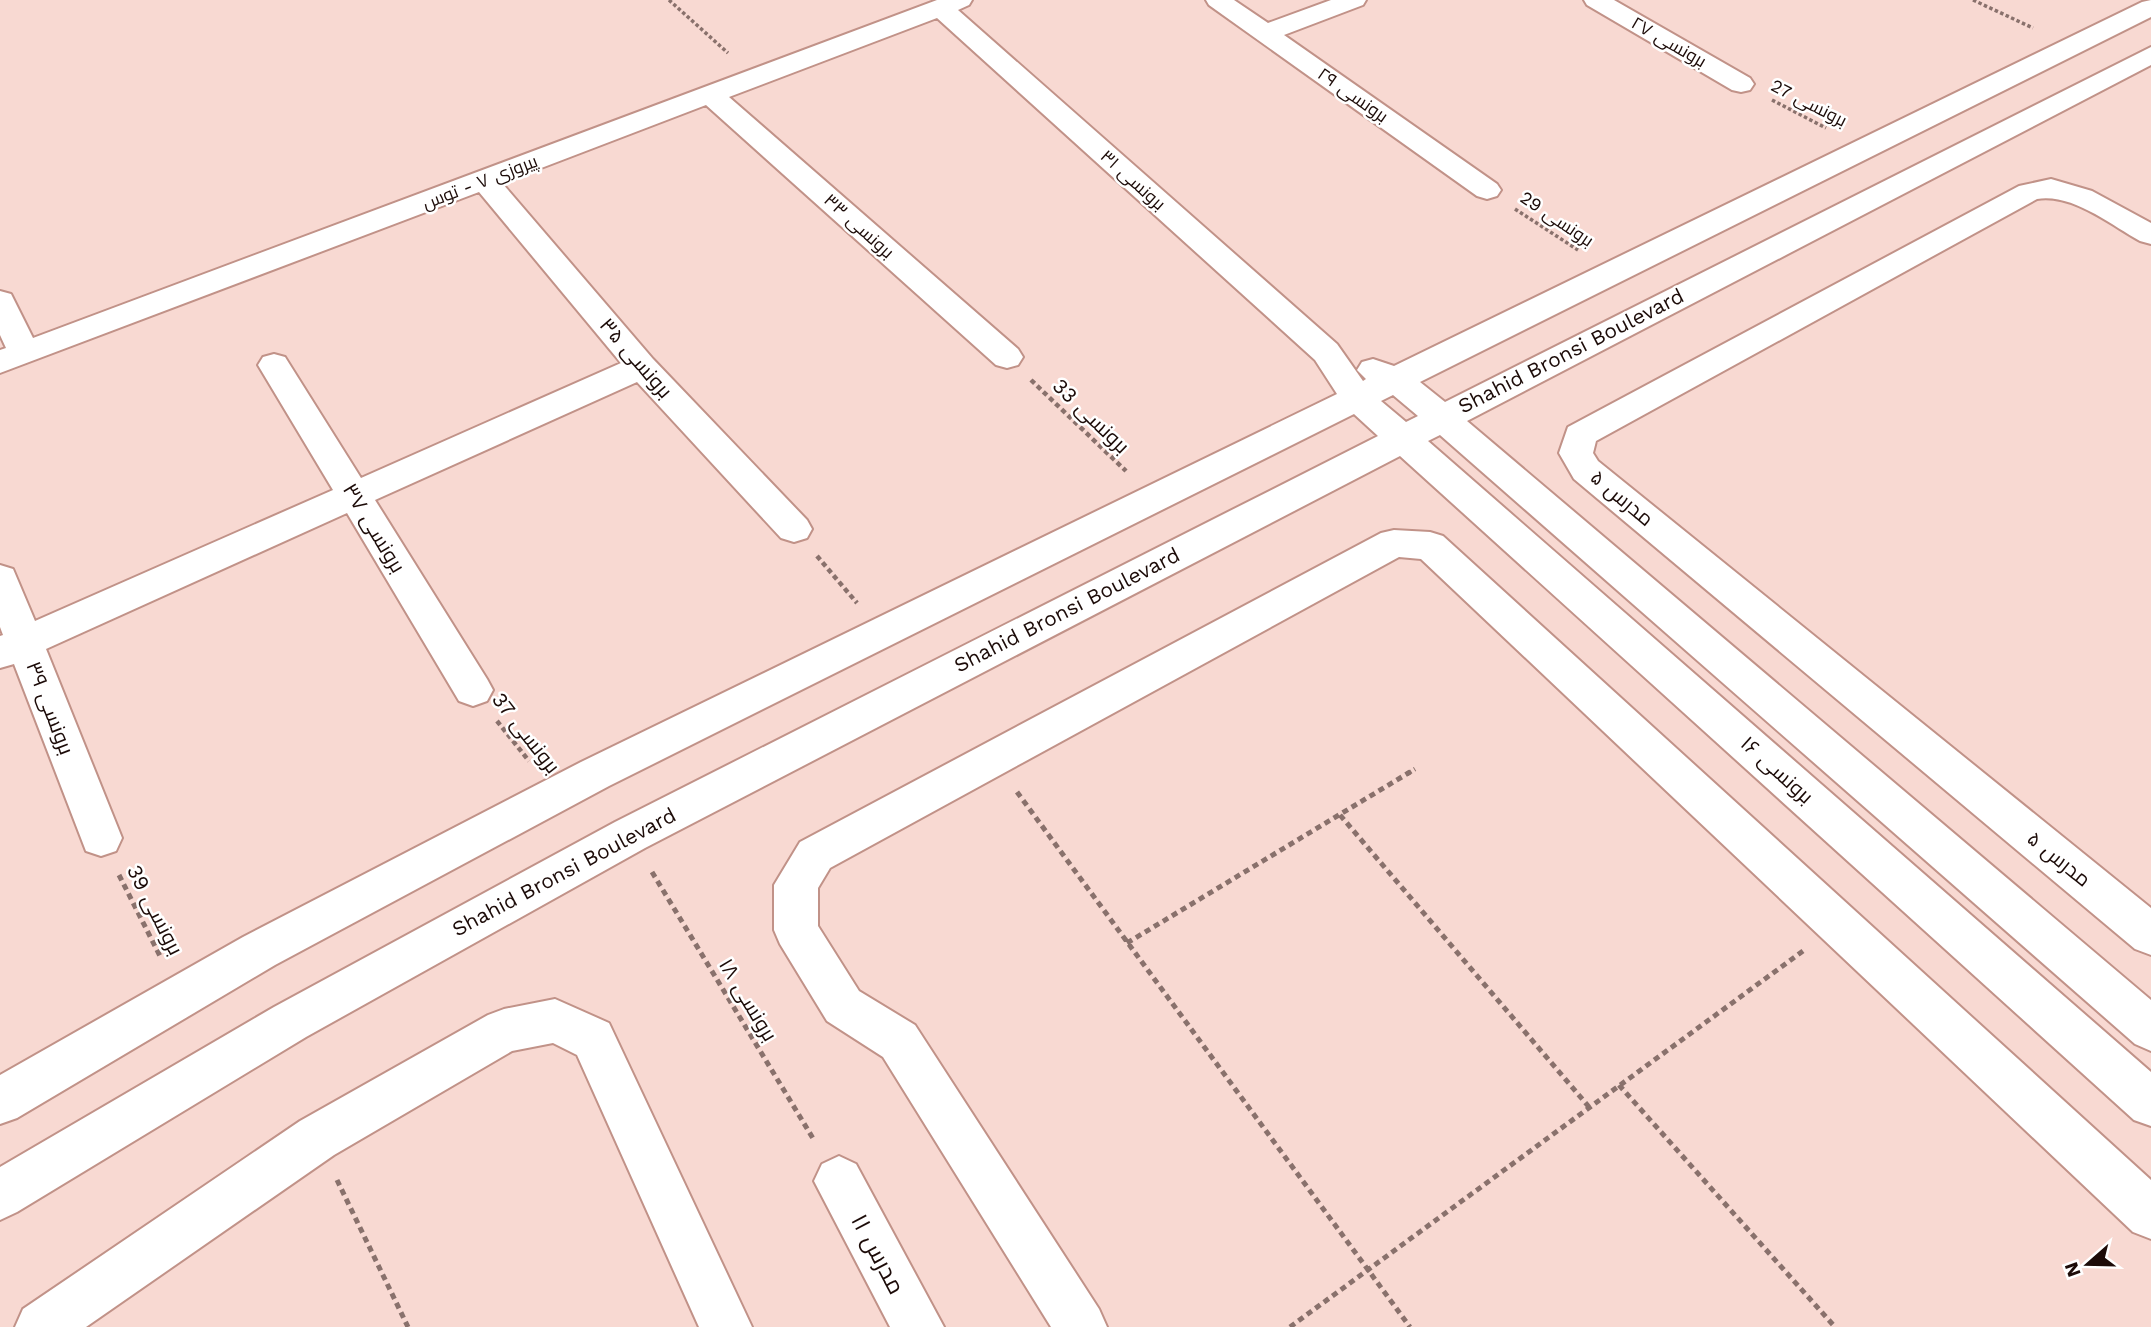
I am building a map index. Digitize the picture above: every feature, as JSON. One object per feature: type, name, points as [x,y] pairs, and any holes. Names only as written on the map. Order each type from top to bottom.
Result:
[{"type":"street","name":"برونسی ۲۹","points":[[1218,0],[1487,190]]},
{"type":"street","points":[[1266,33],[1354,0]]},
{"type":"street","name":"برونسی ۲۷","points":[[1596,0],[1741,84]]},
{"type":"street","name":"پیروزی ۷ - توس","points":[[12,358],[951,4]]},
{"type":"street","name":"برونسی ۳۱","points":[[951,4],[1326,352],[1357,398]]},
{"type":"street","points":[[0,1101],[259,951],[555,795],[1394,378],[2151,7]]},
{"type":"street","name":"Shahid Bronsi Boulevard","points":[[0,1195],[290,1022],[630,835],[2151,55]]},
{"type":"street","name":"برونسی ۳۳","points":[[711,95],[1007,357]]},
{"type":"street","name":"برونسی ۳۵","points":[[484,180],[642,367],[793,529]]},
{"type":"street","name":"مدرس ۵","points":[[2151,235],[2082,197],[2051,188],[2029,191],[1580,435],[1576,453],[1586,470],[2151,935]]},
{"type":"street","points":[[0,301],[12,358]]},
{"type":"street","name":"برونسی ۳۱","points":[[1326,352],[1394,378],[1441,417]]},
{"type":"street","name":"برونسی ۳۷","points":[[274,365],[473,690]]},
{"type":"street","points":[[12,648],[642,367]]},
{"type":"street","name":"برونسی ۱۶","points":[[1357,398],[2151,1103]]},
{"type":"street","points":[[1441,417],[2151,1029]]},
{"type":"street","points":[[1081,1327],[899,1041],[843,1006],[796,930],[796,885],[815,855],[1394,543],[1430,547],[2151,1214]]},
{"type":"street","name":"برونسی ۳۹","points":[[0,579],[12,648],[101,838]]},
{"type":"street","points":[[41,1327],[317,1138],[504,1031],[555,1021],[593,1039],[726,1327]]},
{"type":"street","name":"مدرس ۱۱","points":[[839,1181],[918,1327]]},
{"type":"path","points":[[669,0],[756,78]]},
{"type":"path","points":[[1973,0],[2072,46]]},
{"type":"path","name":"برونسی 27","points":[[1741,84],[1864,148]]},
{"type":"path","name":"برونسی 29","points":[[1487,190],[1611,272]]},
{"type":"path","name":"برونسی 33","points":[[1007,357],[1154,498]]},
{"type":"path","points":[[793,529],[883,633]]},
{"type":"path","name":"برونسی 37","points":[[473,690],[555,795]]},
{"type":"path","points":[[993,759],[1410,1327]]},
{"type":"path","points":[[1127,943],[1415,769]]},
{"type":"path","points":[[1340,815],[1589,1107]]},
{"type":"path","name":"برونسی ۱۸","points":[[630,835],[839,1181]]},
{"type":"path","name":"برونسی 39","points":[[101,838],[181,996]]},
{"type":"path","points":[[1290,1327],[1838,925]]},
{"type":"path","points":[[1619,1086],[1835,1327]]},
{"type":"path","points":[[317,1138],[408,1327]]}]
